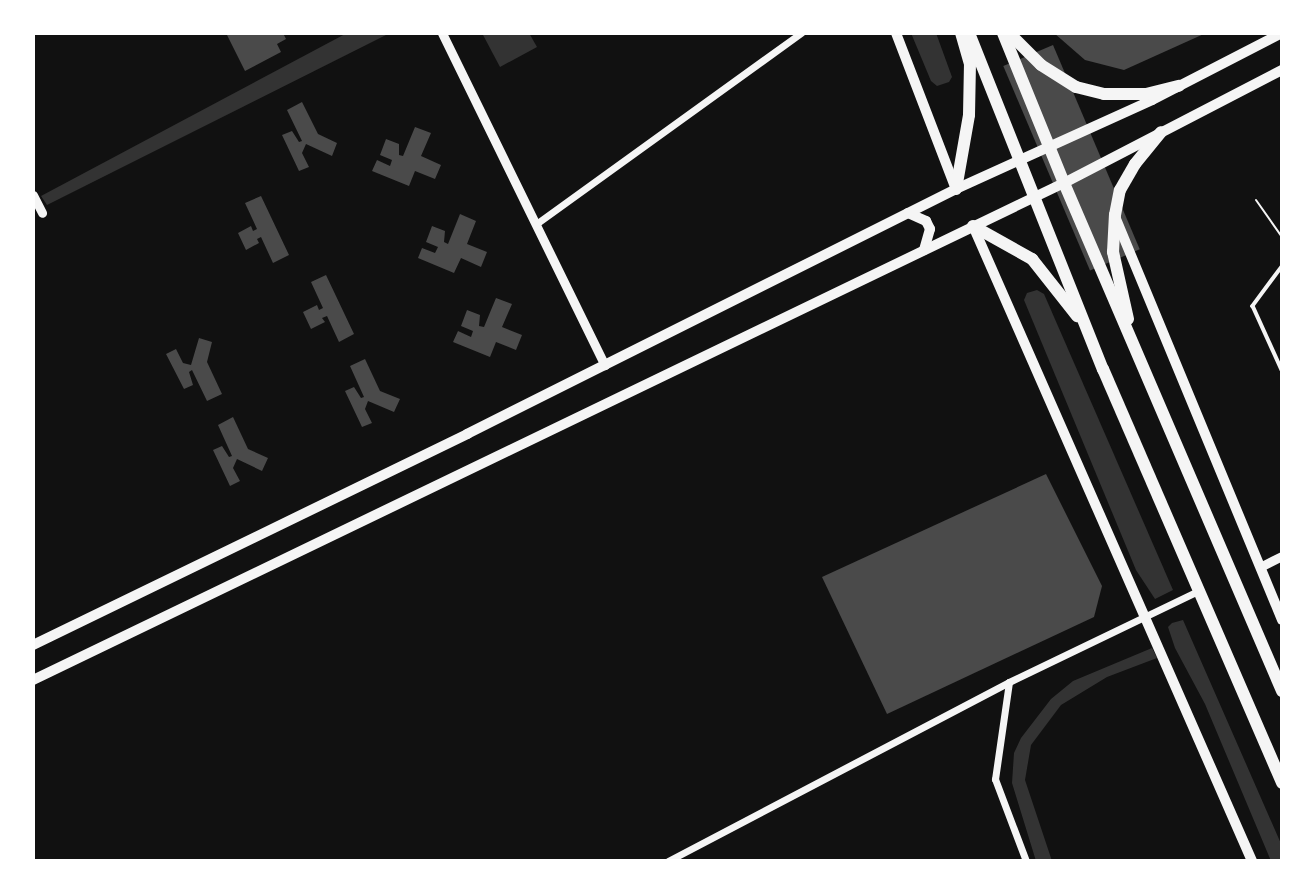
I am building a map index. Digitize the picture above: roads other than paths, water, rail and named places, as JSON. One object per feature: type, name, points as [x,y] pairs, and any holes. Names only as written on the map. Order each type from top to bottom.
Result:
[{"type":"highway","points":[[956,189],[969,115],[970,64],[961,33]]},
{"type":"highway","points":[[969,33],[1087,328],[1282,783]]},
{"type":"highway","points":[[1003,33],[1048,146],[1282,691]]},
{"type":"highway","points":[[1009,33],[1041,65],[1076,86],[1104,94],[1146,94],[1179,86]]},
{"type":"highway","points":[[1141,363],[1113,253],[1115,215],[1125,181],[1161,132]]},
{"type":"highway","points":[[973,226],[1032,259],[1087,328]]},
{"type":"main road","points":[[896,33],[956,189]]},
{"type":"main road","points":[[33,645],[605,365],[956,189],[1179,86],[1282,33]]},
{"type":"main road","points":[[33,680],[1064,183],[1282,70]]},
{"type":"main road","points":[[908,213],[926,221],[930,229],[924,250]]},
{"type":"main road","points":[[1115,215],[1282,620]]},
{"type":"main road","points":[[973,226],[1146,614],[1252,861]]},
{"type":"street","points":[[442,33],[605,365]]},
{"type":"street","points":[[536,224],[801,33]]},
{"type":"street","points":[[33,195],[42,213]]},
{"type":"street","points":[[1260,567],[1282,556]]},
{"type":"street","points":[[668,861],[1009,682],[1198,591]]},
{"type":"street","points":[[1009,682],[995,779],[1026,861]]},
{"type":"lane","points":[[1282,267],[1253,306],[1282,370]]}]
